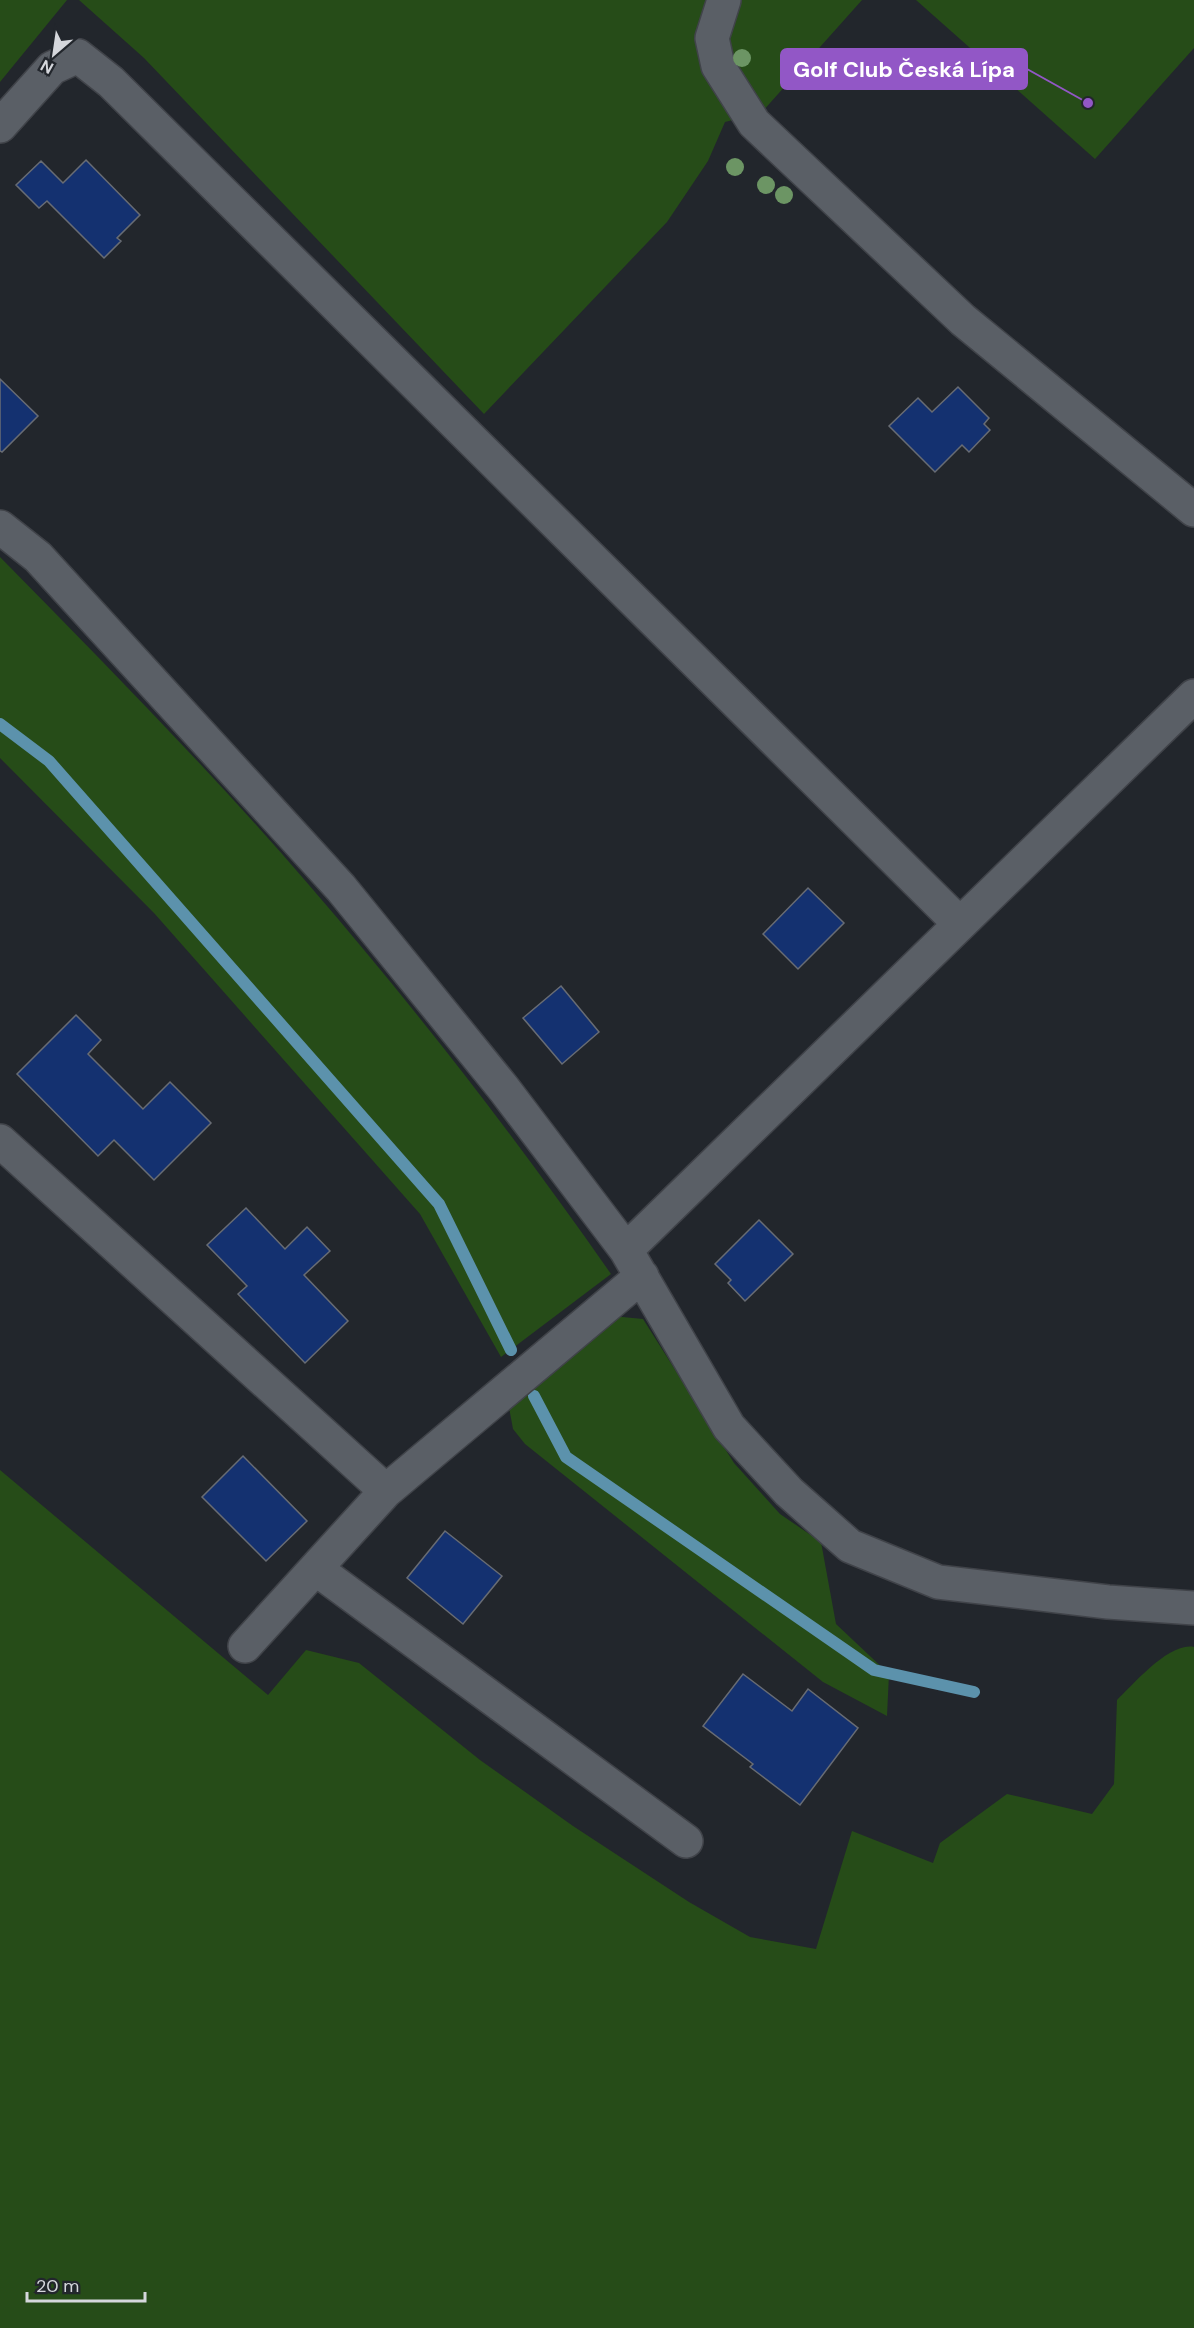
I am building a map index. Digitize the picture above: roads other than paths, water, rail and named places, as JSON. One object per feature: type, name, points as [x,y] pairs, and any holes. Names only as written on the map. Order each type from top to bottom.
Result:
[{"type":"street","points":[[724,0],[712,38],[718,66],[754,123],[963,320],[1194,510]]},
{"type":"street","points":[[0,126],[52,68],[78,56],[111,82],[960,924]]},
{"type":"street","points":[[0,527],[38,556],[341,888],[504,1089],[634,1263],[729,1427],[789,1492],[850,1546],[938,1582],[1108,1602],[1194,1608]]},
{"type":"street","points":[[245,1646],[386,1491],[634,1263],[960,924],[1194,696]]},
{"type":"street","points":[[0,1140],[386,1491]]},
{"type":"street","points":[[316,1569],[686,1841]]},
{"type":"waterway","points":[[0,724],[49,761],[439,1204],[511,1350]]},
{"type":"waterway","points":[[534,1396],[566,1457],[874,1670],[974,1692]]},
{"type":"place","name":"Golf Club Česká Lípa","points":[[1088,103]]}]
